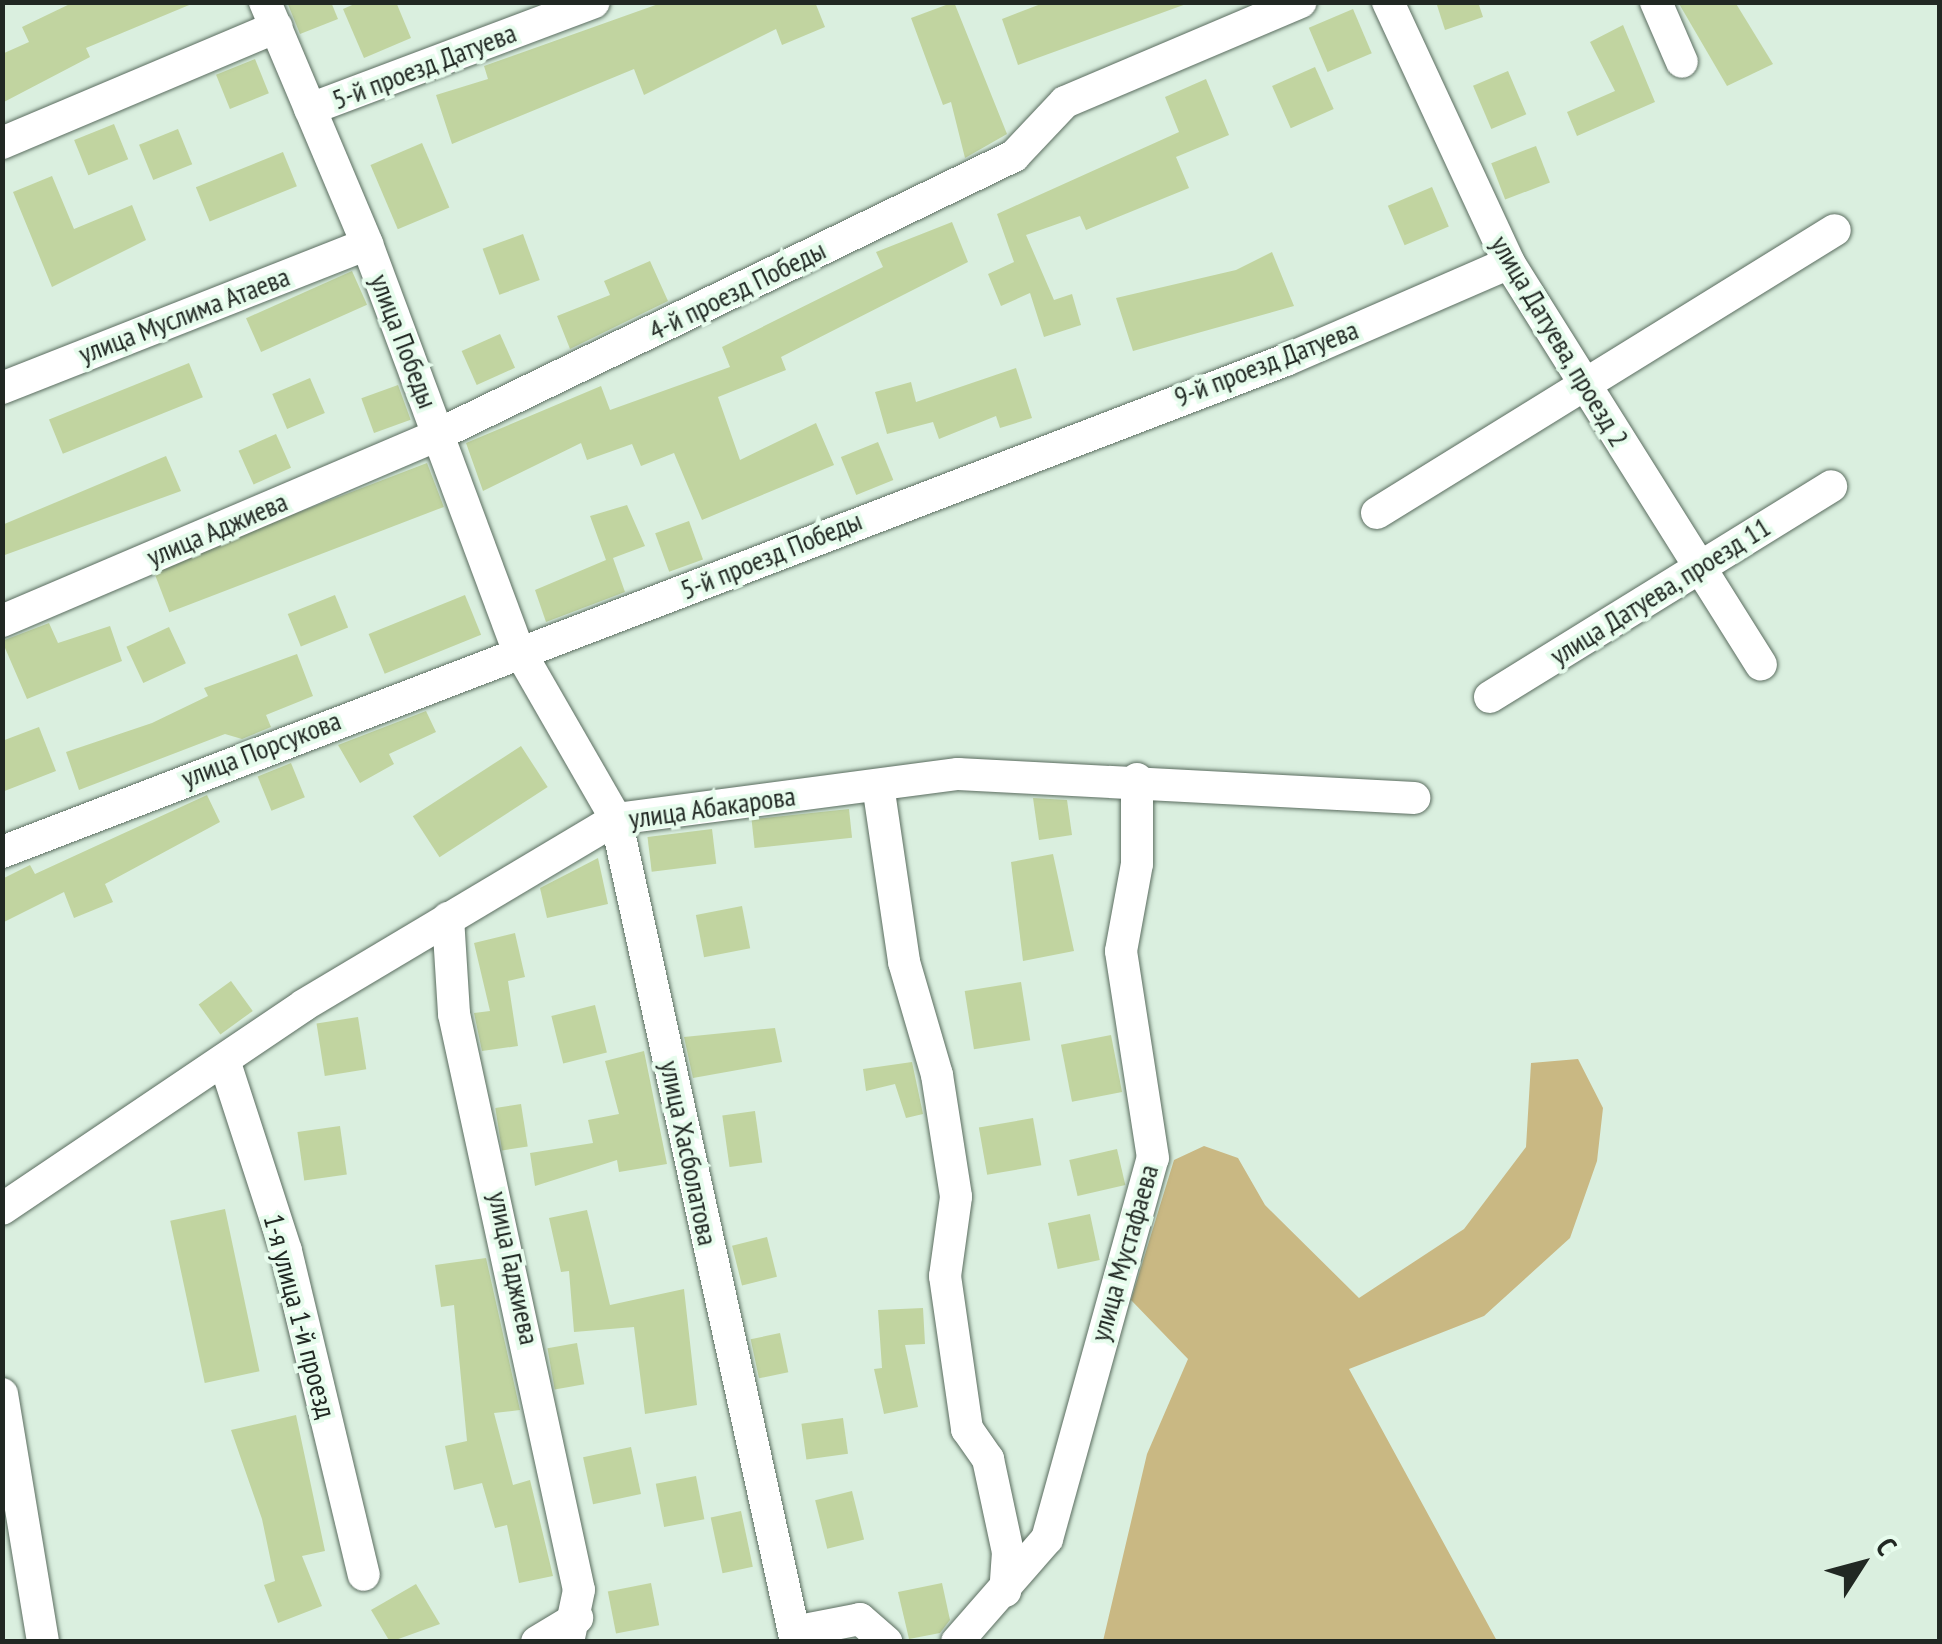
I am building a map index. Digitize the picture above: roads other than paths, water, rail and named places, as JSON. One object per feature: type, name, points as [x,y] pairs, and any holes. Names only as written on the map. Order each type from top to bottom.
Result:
[{"type":"street","name":"5-й проезд Датуева","points":[[310,109],[594,2]]},
{"type":"street","name":"4-й проезд Победы","points":[[435,436],[1040,137],[1065,102],[1301,2]]},
{"type":"street","name":"улица Датуева, проезд 2","points":[[1388,2],[1509,263],[1761,664]]},
{"type":"street","points":[[1656,2],[1682,62]]},
{"type":"street","name":"улица Победы","points":[[270,15],[367,244],[435,436],[529,669]]},
{"type":"street","points":[[2,143],[270,15]]},
{"type":"street","points":[[1376,513],[1835,230]]},
{"type":"street","name":"улица Муслима Атаева","points":[[2,388],[367,244]]},
{"type":"street","name":"9-й проезд Датуева","points":[[1020,455],[1286,360],[1509,263]]},
{"type":"street","name":"улица Аджиева","points":[[2,621],[435,436]]},
{"type":"street","name":"5-й проезд Победы","points":[[529,669],[1020,455]]},
{"type":"street","name":"улица Датуева, проезд 11","points":[[1490,697],[1830,486]]},
{"type":"street","name":"улица Хасболатова","points":[[529,669],[616,819],[795,1637]]},
{"type":"street","name":"улица Порсукова","points":[[2,852],[318,726],[529,669]]},
{"type":"street","name":"улица Абакарова","points":[[2,1209],[224,1060],[448,918],[616,819],[958,774],[1137,778],[1414,798]]},
{"type":"street","name":"улица Мустафаева","points":[[957,1642],[1047,1539],[1153,1158],[1121,951],[1138,864],[1137,778]]},
{"type":"street","points":[[878,785],[904,962],[937,1075],[956,1197],[946,1276],[967,1429],[988,1459],[1008,1552],[1005,1591]]},
{"type":"street","name":"улица Гаджиева","points":[[448,918],[454,1014],[498,1186],[572,1630]]},
{"type":"street","name":"1-я улица 1-й проезд","points":[[224,1060],[286,1251],[364,1575]]},
{"type":"street","points":[[2,1394],[43,1642]]},
{"type":"street","points":[[795,1637],[860,1619],[886,1642]]},
{"type":"street","points":[[537,1642],[572,1630]]}]
